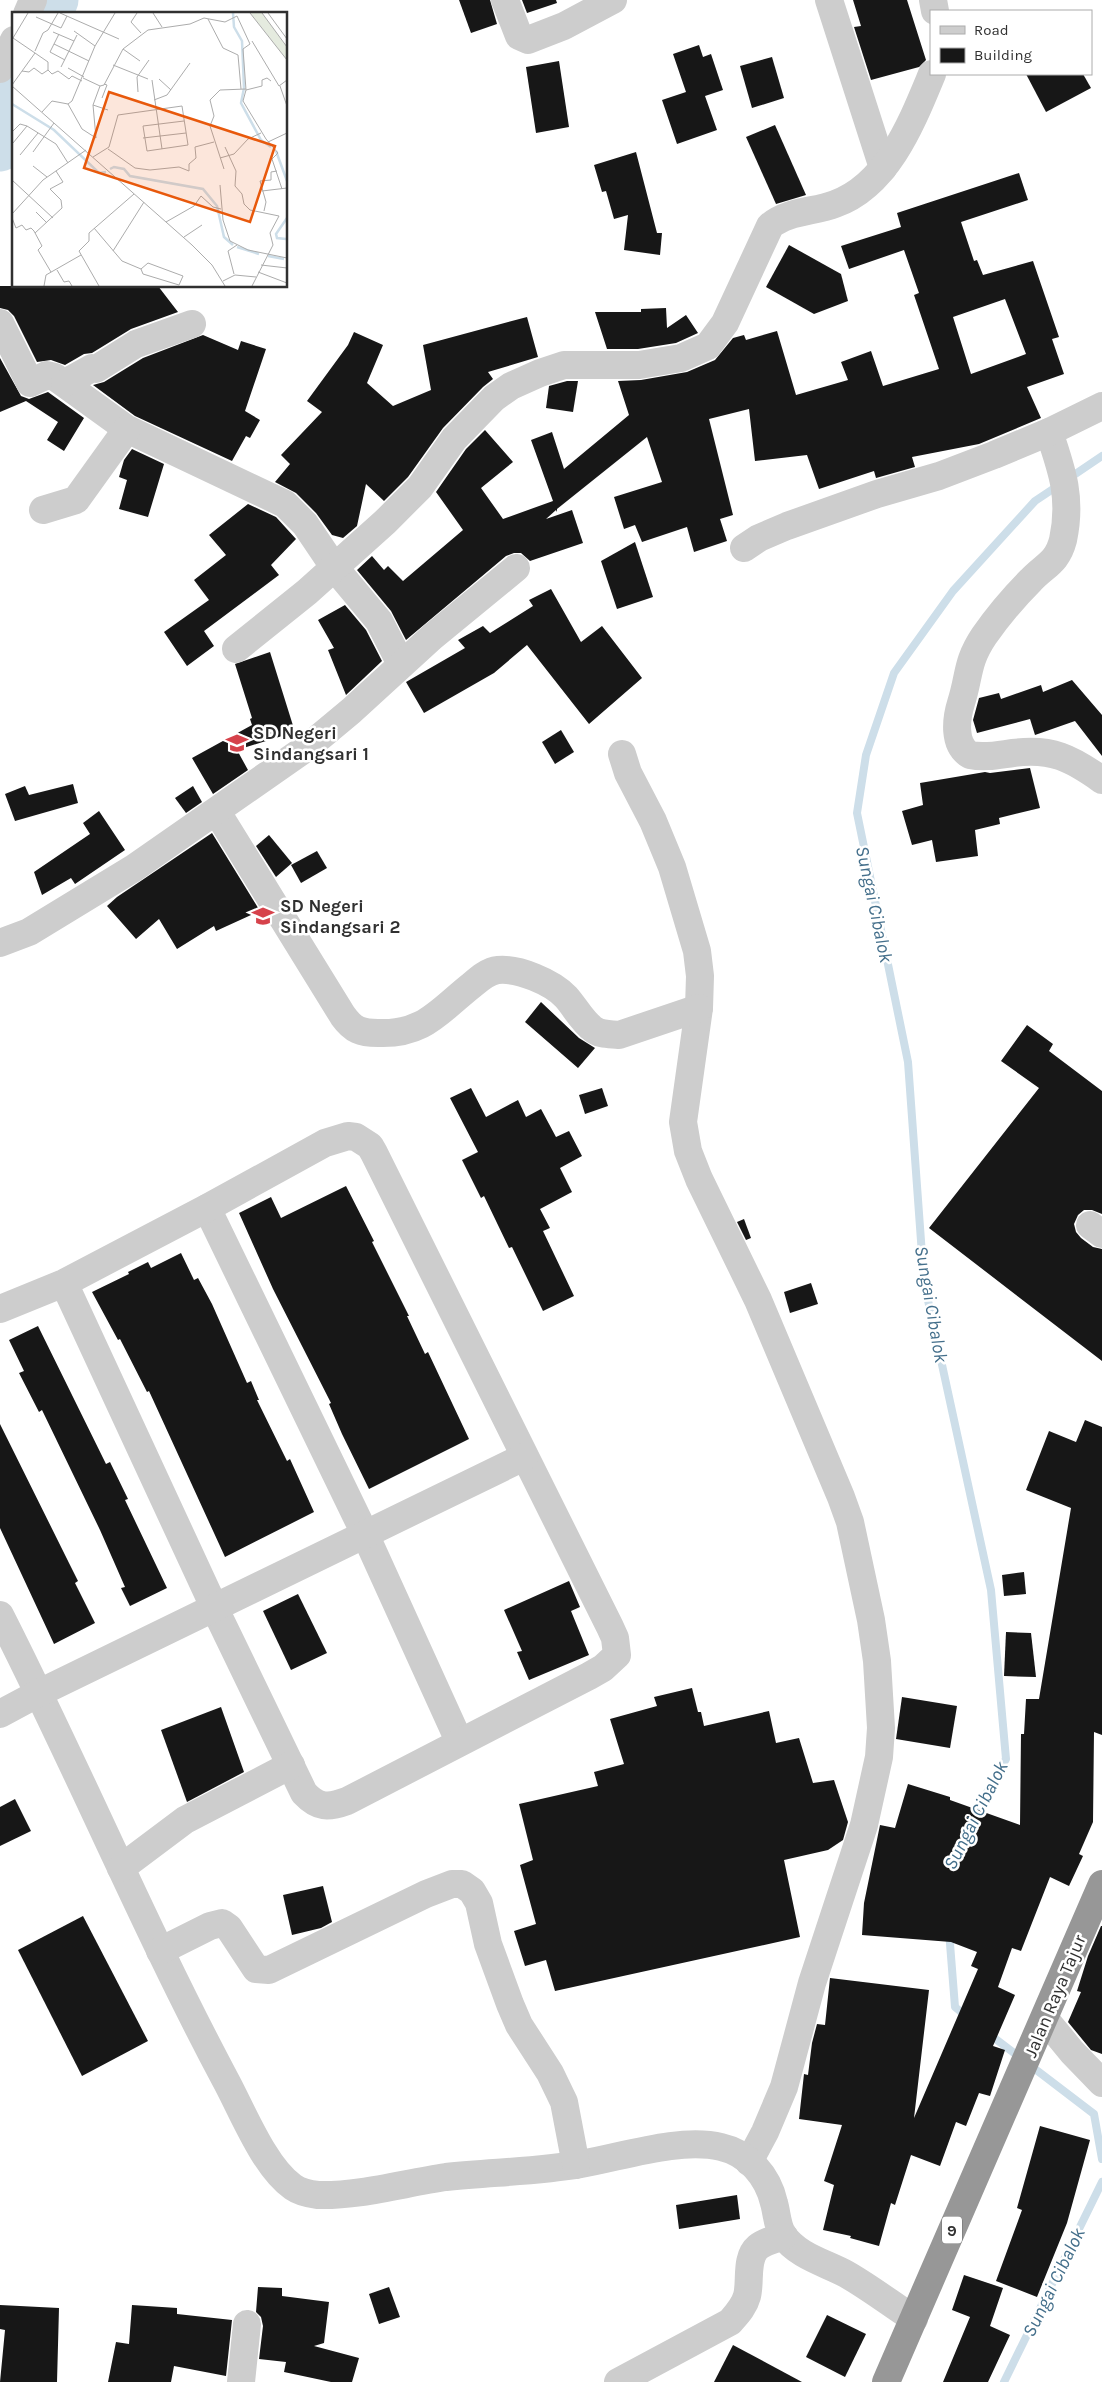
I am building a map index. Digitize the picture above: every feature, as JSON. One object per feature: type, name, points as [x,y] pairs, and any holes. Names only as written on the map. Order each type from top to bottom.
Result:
[{"type":"highway","name":"Jalan Raya Tajur","points":[[914,2319],[1102,1884]]},
{"type":"highway","name":"9","points":[[886,2382],[914,2319]]},
{"type":"street","points":[[28,12],[33,0]]},
{"type":"street","points":[[504,0],[519,36],[528,40],[564,26],[613,0]]},
{"type":"street","points":[[829,0],[883,168]]},
{"type":"street","points":[[0,69],[12,44]]},
{"type":"street","points":[[236,649],[308,592],[410,498],[454,439],[494,398],[526,379],[564,366],[639,365],[681,358],[701,351],[716,338],[725,323],[770,226],[788,216],[846,200],[868,186],[898,145],[932,75]]},
{"type":"street","points":[[0,324],[30,383],[47,375],[55,377],[111,419],[127,428],[285,504],[305,524],[334,567],[379,621],[401,664]]},
{"type":"street","points":[[65,383],[92,368],[96,369],[136,344],[192,324]]},
{"type":"street","points":[[744,548],[759,538],[787,526],[877,494],[939,476],[1049,432],[1102,406]]},
{"type":"street","points":[[43,510],[76,500],[127,428]]},
{"type":"street","points":[[1049,432],[1066,484],[1062,540],[1053,563],[1032,579],[1016,596],[975,651],[966,674],[964,693],[956,720],[962,748],[970,755],[984,757],[1023,752],[1048,752],[1076,763],[1102,780]]},
{"type":"street","points":[[0,943],[29,932],[134,868],[217,812],[328,731],[401,664],[516,568]]},
{"type":"street","points":[[622,754],[628,773],[660,838],[689,921],[697,951],[700,976],[699,1008],[684,1115],[688,1151],[699,1179],[758,1300],[850,1522],[871,1620],[877,1661],[882,1728],[874,1788],[864,1825],[812,1983],[784,2087],[765,2132],[749,2162]]},
{"type":"street","points":[[217,812],[343,1016],[350,1026],[358,1031],[399,1034],[417,1028],[428,1022],[477,980],[497,970],[529,976],[554,986],[566,997],[593,1030],[604,1034],[618,1035],[699,1008]]},
{"type":"street","points":[[0,1309],[64,1283],[207,1208],[325,1143],[348,1136],[363,1140],[374,1153],[615,1638],[617,1654],[603,1668],[589,1676],[459,1741],[336,1806],[320,1806],[311,1801],[304,1793],[215,1609],[64,1283]]},
{"type":"street","points":[[207,1208],[365,1534],[459,1741]]},
{"type":"street","points":[[0,1714],[39,1693],[524,1457]]},
{"type":"street","points":[[0,1616],[39,1693],[160,1951],[202,2035],[268,2159],[274,2168],[295,2188],[307,2193],[336,2194],[448,2177],[576,2165],[693,2145],[719,2146],[742,2155],[766,2180],[784,2236],[805,2253],[846,2274],[914,2319]]},
{"type":"street","points":[[121,1868],[185,1820],[291,1764]]},
{"type":"street","points":[[160,1951],[210,1926],[222,1923],[229,1928],[256,1969],[269,1970],[426,1894],[452,1884],[462,1884],[472,1891],[479,1903],[488,1944],[519,2025],[550,2073],[564,2102],[576,2165]]},
{"type":"street","points":[[1042,2026],[1072,2052],[1102,2083]]},
{"type":"street","points":[[618,2382],[660,2372],[730,2322],[742,2309],[747,2295],[750,2265],[754,2251],[761,2245],[784,2236]]},
{"type":"street","points":[[241,2382],[246,2324]]},
{"type":"building","points":[[459,0],[490,0],[497,24],[471,33]]},
{"type":"building","points":[[522,0],[556,0],[557,3],[527,13]]},
{"type":"building","points":[[853,0],[907,0],[926,60],[919,67],[871,80],[854,27],[861,26]]},
{"type":"building","points":[[699,45],[703,57],[711,54],[723,90],[705,96],[717,130],[677,144],[662,100],[686,92],[673,54]]},
{"type":"building","points":[[772,57],[784,98],[752,108],[740,66]]},
{"type":"building","points":[[559,61],[569,127],[536,133],[526,67]]},
{"type":"building","points":[[1027,75],[1084,75],[1091,88],[1046,112]]},
{"type":"building","points":[[775,125],[806,195],[776,204],[746,137]]},
{"type":"building","points":[[636,152],[657,233],[662,233],[660,255],[624,250],[628,215],[614,219],[606,191],[602,192],[594,165]]},
{"type":"building","points":[[1019,173],[1028,200],[961,222],[974,261],[977,260],[983,275],[1033,261],[1059,337],[1052,339],[1064,374],[1027,387],[1041,418],[979,444],[912,457],[915,467],[876,478],[874,471],[819,489],[807,455],[755,461],[749,409],[709,419],[733,515],[720,519],[727,541],[694,552],[687,527],[642,542],[635,525],[624,529],[614,497],[662,482],[647,437],[546,519],[572,510],[583,543],[530,561],[521,553],[506,556],[406,640],[391,611],[357,570],[372,556],[384,570],[388,566],[403,581],[463,530],[436,492],[466,449],[485,430],[513,462],[481,488],[503,519],[553,501],[531,440],[552,432],[564,469],[629,415],[618,381],[641,380],[687,372],[715,360],[733,338],[744,335],[746,340],[777,331],[796,395],[848,380],[841,362],[871,351],[883,386],[939,369],[914,295],[919,293],[904,250],[849,269],[841,246],[901,227],[897,213]],"holes":[[[1005,299],[1026,354],[971,374],[953,317]]]},
{"type":"building","points":[[789,245],[841,274],[848,301],[814,314],[766,287]]},
{"type":"building","points":[[0,286],[12,286],[12,288],[160,288],[178,312],[131,329],[92,353],[84,354],[65,365],[51,360],[37,362],[14,316],[8,310],[0,308]]},
{"type":"building","points":[[666,308],[667,328],[686,315],[698,333],[676,343],[638,349],[607,349],[595,312],[641,312],[641,309]]},
{"type":"building","points":[[527,317],[538,357],[488,372],[493,379],[443,428],[408,477],[384,501],[366,484],[357,526],[343,538],[332,535],[316,513],[296,493],[275,482],[290,464],[281,455],[322,412],[307,401],[348,345],[354,332],[383,345],[367,383],[393,406],[431,390],[423,345]]},
{"type":"building","points":[[203,335],[238,350],[241,341],[266,349],[245,411],[260,420],[250,438],[246,436],[232,461],[135,416],[93,385],[104,382],[143,358]]},
{"type":"building","points":[[0,358],[21,396],[29,399],[48,392],[84,418],[64,451],[47,440],[58,422],[26,401],[0,412]]},
{"type":"building","points":[[567,381],[578,381],[573,412],[546,408],[549,386]]},
{"type":"building","points":[[132,449],[164,464],[148,517],[119,509],[127,480],[119,477],[124,460]]},
{"type":"building","points":[[248,504],[276,517],[296,539],[271,565],[279,575],[204,631],[214,646],[187,666],[164,632],[209,600],[194,580],[226,555],[209,535]]},
{"type":"building","points":[[635,542],[653,597],[617,609],[601,561]]},
{"type":"building","points":[[551,589],[581,642],[602,626],[642,678],[589,724],[527,645],[494,673],[424,713],[406,682],[465,648],[458,640],[483,626],[490,633],[533,606],[529,600]]},
{"type":"building","points":[[345,605],[366,630],[382,661],[346,695],[328,650],[334,648],[318,620]]},
{"type":"building","points":[[270,652],[295,732],[237,750],[248,770],[213,794],[192,758],[252,725],[250,719],[252,718],[235,664]]},
{"type":"building","points":[[1072,680],[1102,715],[1102,756],[1075,721],[1035,735],[1030,719],[977,733],[973,720],[979,698],[999,693],[1001,699],[1041,685],[1043,692]]},
{"type":"building","points":[[561,730],[574,752],[555,764],[542,742]]},
{"type":"building","points":[[1030,768],[1040,808],[999,818],[1000,824],[975,830],[978,856],[936,862],[932,840],[912,845],[902,811],[923,805],[920,783],[985,772]]},
{"type":"building","points":[[73,784],[78,803],[15,821],[5,794],[25,786],[29,795]]},
{"type":"building","points":[[193,786],[202,802],[186,813],[175,798]]},
{"type":"building","points":[[99,811],[125,850],[75,884],[71,878],[42,895],[34,872],[90,834],[83,823]]},
{"type":"building","points":[[212,833],[260,911],[216,931],[214,926],[177,949],[159,919],[136,939],[107,906],[117,897]]},
{"type":"building","points":[[269,835],[292,863],[276,877],[256,846]]},
{"type":"building","points":[[317,851],[327,868],[301,883],[291,865]]},
{"type":"building","points":[[541,1002],[579,1038],[595,1048],[578,1068],[525,1022]]},
{"type":"building","points":[[1027,1025],[1053,1044],[1049,1051],[1102,1091],[1102,1214],[1092,1210],[1084,1210],[1078,1215],[1074,1224],[1076,1232],[1081,1238],[1093,1247],[1102,1249],[1102,1361],[929,1228],[1039,1088],[1001,1061]]},
{"type":"building","points":[[471,1088],[486,1117],[518,1100],[526,1117],[541,1109],[556,1137],[569,1131],[582,1156],[560,1168],[572,1192],[540,1209],[550,1228],[543,1231],[574,1296],[543,1311],[512,1247],[509,1248],[484,1196],[481,1198],[462,1160],[478,1152],[450,1098]]},
{"type":"building","points":[[602,1088],[608,1106],[585,1114],[579,1095]]},
{"type":"building","points":[[346,1186],[374,1241],[372,1242],[409,1316],[407,1316],[425,1354],[428,1352],[469,1439],[369,1489],[342,1434],[329,1404],[331,1403],[273,1289],[239,1213],[271,1197],[281,1218]]},
{"type":"building","points":[[744,1219],[751,1238],[746,1240],[737,1222]]},
{"type":"building","points":[[181,1253],[194,1280],[198,1278],[212,1304],[247,1383],[251,1381],[259,1400],[257,1400],[287,1461],[290,1459],[314,1512],[225,1557],[149,1391],[147,1392],[120,1339],[118,1340],[92,1292],[129,1274],[128,1272],[148,1262],[151,1268]]},
{"type":"building","points":[[811,1283],[818,1304],[790,1313],[784,1292]]},
{"type":"building","points":[[38,1326],[106,1464],[110,1462],[128,1499],[125,1500],[167,1588],[130,1606],[121,1588],[125,1587],[100,1530],[42,1410],[39,1412],[19,1373],[24,1371],[9,1340]]},
{"type":"building","points":[[1085,1420],[1102,1427],[1102,1735],[1094,1732],[1093,1822],[1079,1854],[1083,1856],[1069,1886],[1050,1877],[1021,1951],[1012,1948],[998,1987],[1015,1995],[993,2046],[1005,2050],[990,2096],[979,2093],[966,2126],[956,2122],[940,2166],[911,2155],[895,2205],[891,2203],[879,2246],[850,2238],[851,2236],[823,2230],[834,2185],[824,2181],[842,2125],[799,2119],[804,2074],[808,2075],[812,2043],[817,2024],[825,2025],[830,1978],[929,1990],[914,2118],[978,1969],[971,1966],[977,1952],[951,1942],[862,1935],[864,1903],[880,1825],[895,1828],[908,1784],[950,1797],[950,1800],[1020,1825],[1021,1734],[1024,1734],[1026,1699],[1039,1699],[1071,1508],[1026,1490],[1049,1431],[1076,1442]]},
{"type":"building","points":[[0,1424],[78,1581],[75,1583],[95,1623],[54,1644],[0,1528]]},
{"type":"building","points":[[1024,1572],[1026,1594],[1004,1596],[1002,1575]]},
{"type":"building","points":[[569,1581],[580,1607],[571,1611],[589,1655],[529,1680],[517,1652],[522,1651],[504,1610]]},
{"type":"building","points":[[298,1594],[327,1653],[291,1670],[263,1611]]},
{"type":"building","points":[[1006,1632],[1031,1633],[1036,1677],[1004,1676]]},
{"type":"building","points":[[692,1688],[698,1712],[701,1712],[704,1726],[769,1711],[776,1743],[799,1738],[813,1783],[834,1780],[848,1822],[843,1840],[828,1850],[784,1860],[800,1937],[555,1991],[546,1960],[525,1966],[514,1931],[536,1924],[520,1865],[533,1860],[519,1804],[598,1786],[594,1772],[624,1764],[610,1719],[657,1706],[654,1697]]},
{"type":"building","points":[[902,1697],[957,1706],[950,1748],[896,1739]]},
{"type":"building","points":[[221,1707],[244,1772],[187,1802],[161,1730]]},
{"type":"building","points":[[15,1799],[31,1831],[0,1846],[0,1807]]},
{"type":"building","points":[[323,1886],[332,1922],[321,1928],[292,1935],[283,1895]]},
{"type":"building","points":[[83,1916],[148,2041],[82,2076],[18,1950]]},
{"type":"building","points":[[1101,1926],[1102,2054],[1091,2050],[1068,2022],[1081,1992],[1077,1991],[1088,1956]]},
{"type":"building","points":[[1040,2126],[1090,2140],[1067,2223],[1037,2297],[996,2281],[1022,2210],[1017,2208]]},
{"type":"building","points":[[737,2195],[740,2219],[679,2229],[676,2205]]},
{"type":"building","points":[[964,2275],[1003,2288],[990,2326],[1010,2335],[988,2382],[943,2382],[970,2317],[952,2310]]},
{"type":"building","points":[[258,2287],[282,2288],[282,2296],[329,2302],[324,2343],[314,2346],[359,2358],[352,2382],[331,2382],[284,2372],[286,2362],[259,2359],[263,2326],[261,2317],[256,2312]]},
{"type":"building","points":[[389,2287],[400,2317],[379,2324],[369,2294]]},
{"type":"building","points":[[0,2305],[59,2308],[57,2382],[0,2382],[5,2330],[0,2329]]},
{"type":"building","points":[[132,2305],[177,2308],[177,2314],[232,2320],[226,2376],[174,2366],[171,2382],[108,2382],[116,2342],[129,2344]]},
{"type":"building","points":[[827,2315],[866,2334],[845,2377],[806,2357]]},
{"type":"building","points":[[733,2345],[802,2382],[714,2382]]},
{"type":"waterway","points":[[51,12],[56,0]]},
{"type":"waterway","points":[[0,149],[12,104]]},
{"type":"waterway","name":"Sungai Cibalok","points":[[1068,479],[1102,456]]},
{"type":"waterway","name":"Sungai Cibalok","points":[[973,1817],[1006,1759],[991,1590],[924,1282],[908,1062],[857,813],[866,755],[894,673],[953,591],[1035,501],[1059,485]]},
{"type":"waterway","name":"Sungai Cibalok","points":[[949,1931],[955,2007],[966,2016]]},
{"type":"waterway","name":"Sungai Cibalok","points":[[989,2034],[1094,2114],[1102,2159]]},
{"type":"waterway","name":"Sungai Cibalok","points":[[1004,2382],[1102,2182]]},
{"type":"place","name":"SD Negeri Sindangsari 1","points":[[237,743]]},
{"type":"place","name":"SD Negeri Sindangsari 2","points":[[263,916]]}]
